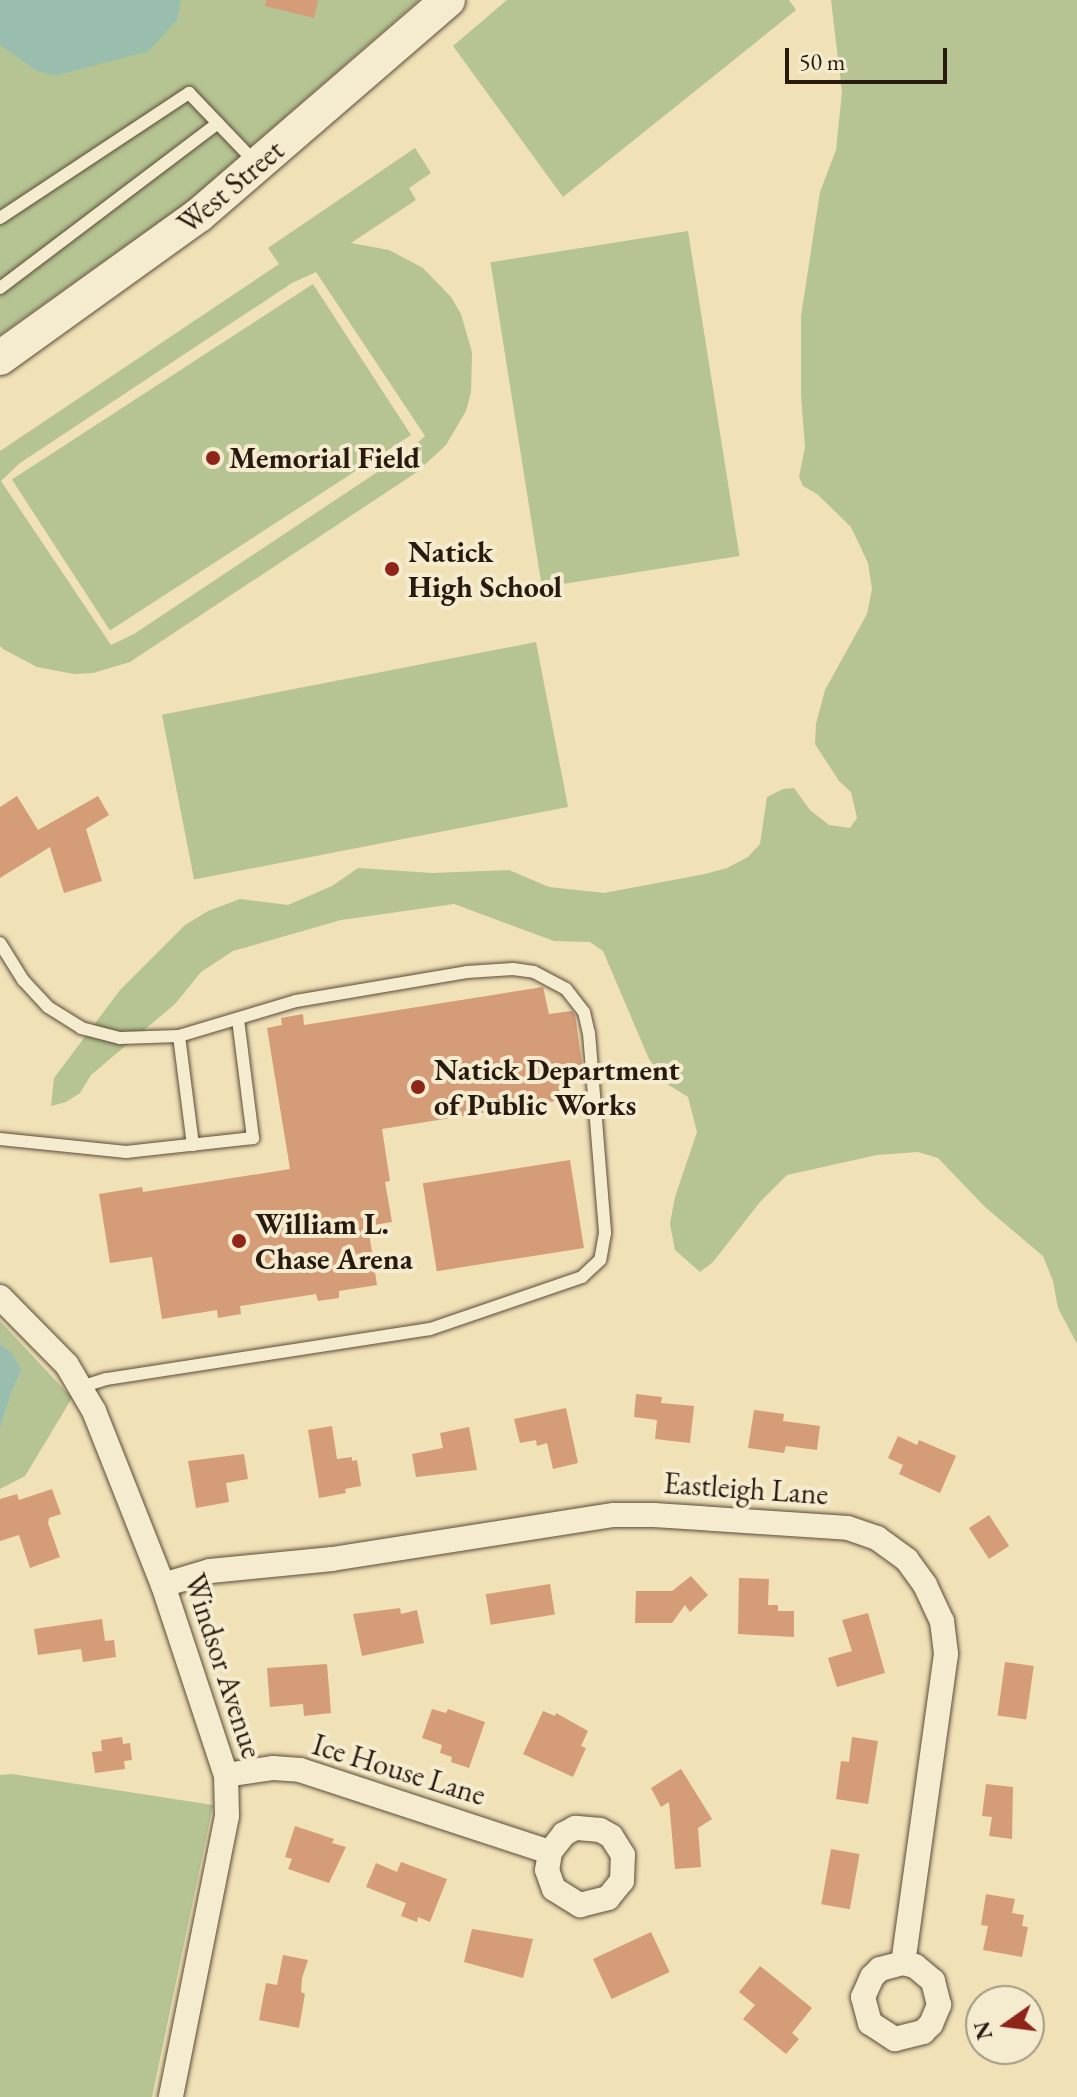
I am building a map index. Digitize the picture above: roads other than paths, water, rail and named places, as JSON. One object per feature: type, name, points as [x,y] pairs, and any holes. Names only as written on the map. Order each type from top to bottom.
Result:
[{"type":"street","name":"West Street","points":[[0,358],[162,244],[448,0]]},
{"type":"street","name":"Windsor Avenue","points":[[0,1297],[48,1343],[81,1387],[106,1436],[163,1585],[226,1775],[227,1816],[171,2097]]},
{"type":"street","name":"Eastleigh Lane","points":[[163,1585],[210,1571],[355,1556],[614,1515],[848,1528],[877,1538],[907,1560],[925,1585],[942,1621],[946,1654],[903,1963]]},
{"type":"street","name":"Ice House Lane","points":[[226,1775],[273,1768],[300,1770],[550,1852]]},
{"type":"lane","points":[[0,218],[189,93],[258,165]]},
{"type":"lane","points":[[0,288],[218,123]]},
{"type":"lane","points":[[0,943],[35,994],[81,1028],[120,1038],[179,1036],[296,1001],[467,972],[513,969],[551,978],[577,999],[584,1012],[593,1054],[605,1233],[600,1260],[582,1277],[430,1329],[106,1379],[81,1387]]},
{"type":"lane","points":[[0,1139],[126,1152],[253,1138],[238,1019]]},
{"type":"lane","points":[[179,1036],[193,1145]]},
{"type":"place","name":"Memorial Field","points":[[213,458]]},
{"type":"place","name":"Natick High School","points":[[392,569]]},
{"type":"place","name":"Natick Department of Public Works","points":[[418,1087]]},
{"type":"place","name":"William L. Chase Arena","points":[[239,1241]]}]
